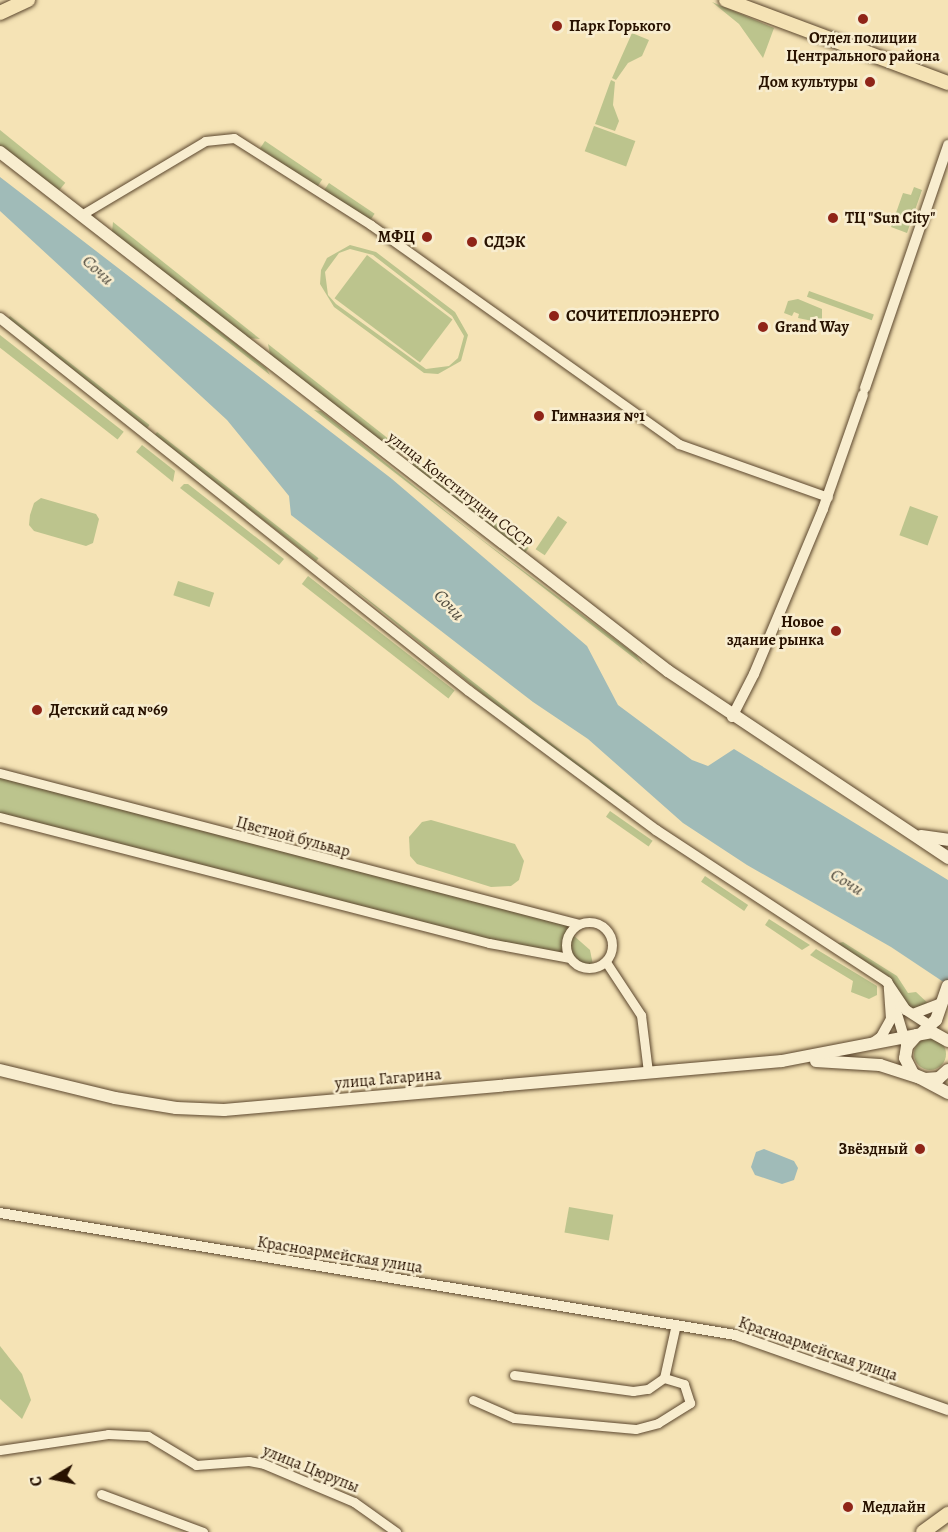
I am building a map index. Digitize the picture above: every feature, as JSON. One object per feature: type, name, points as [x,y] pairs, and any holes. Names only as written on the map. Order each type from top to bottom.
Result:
[{"type":"main road","points":[[0,13],[28,0]]},
{"type":"main road","points":[[726,0],[948,83]]},
{"type":"main road","name":"улица Конституции СССР","points":[[0,152],[522,561],[732,717],[948,858]]},
{"type":"main road","points":[[914,834],[948,840]]},
{"type":"main road","points":[[948,986],[931,1037],[906,1064],[918,1077],[948,1093]]},
{"type":"main road","points":[[782,1061],[870,1044],[931,1037]]},
{"type":"main road","points":[[782,1061],[861,1062],[932,1080],[948,1070]]},
{"type":"main road","name":"улица Гагарина","points":[[0,1070],[115,1098],[176,1108],[224,1110],[782,1061]]},
{"type":"main road","points":[[923,1532],[948,1514]]},
{"type":"street","points":[[81,215],[205,141],[234,138],[371,225],[679,444],[828,496]]},
{"type":"street","points":[[732,717],[754,674],[828,496],[948,145]]},
{"type":"street","points":[[0,318],[549,752],[656,830],[888,984],[931,1037]]},
{"type":"street","name":"Цветной бульвар","points":[[0,773],[579,924]]},
{"type":"street","points":[[0,817],[489,943],[569,958],[585,969],[606,962],[612,949],[610,934],[600,924],[579,924],[567,939],[569,958]]},
{"type":"street","points":[[606,962],[641,1015],[648,1072]]},
{"type":"street","points":[[888,984],[901,1004],[913,1014],[931,1037]]},
{"type":"street","points":[[870,1044],[881,1037],[891,1019],[888,984]]},
{"type":"street","points":[[913,1014],[942,1002]]},
{"type":"street","name":"Красноармейская улица","points":[[0,1213],[676,1324],[758,1340],[948,1410]]},
{"type":"street","points":[[514,1375],[633,1391],[648,1389],[664,1378],[676,1324]]},
{"type":"street","points":[[474,1400],[514,1418],[636,1429],[658,1423],[690,1403],[684,1384],[664,1378]]},
{"type":"street","name":"улица Цюрупы","points":[[0,1450],[108,1434],[148,1436],[196,1465],[249,1461],[264,1464],[354,1502],[396,1532]]},
{"type":"street","points":[[101,1494],[203,1532]]},
{"type":"green space","points":[[712,2],[774,28],[763,58],[739,24]]},
{"type":"green space","points":[[632,33],[649,40],[642,56],[628,63],[616,80],[612,78]]},
{"type":"green space","points":[[611,80],[615,82],[613,105],[619,121],[615,131],[595,124]]},
{"type":"green space","points":[[594,126],[635,141],[626,166],[585,151]]},
{"type":"green space","points":[[0,130],[65,183],[58,192],[0,145]]},
{"type":"green space","points":[[265,141],[322,180],[317,187],[260,148]]},
{"type":"green space","points":[[329,183],[375,214],[370,221],[324,190]]},
{"type":"green space","points":[[914,187],[922,190],[907,233],[891,227],[903,193],[911,195]]},
{"type":"green space","points":[[113,222],[260,339],[247,338],[112,232]]},
{"type":"green space","points":[[350,245],[376,252],[455,312],[468,335],[461,361],[438,374],[424,373],[334,307],[320,284],[321,270],[327,258]],"holes":[[[350,249],[373,255],[452,316],[464,336],[458,358],[449,366],[426,369],[336,304],[328,295],[325,272],[339,253]]]},
{"type":"green space","points":[[367,255],[452,319],[420,363],[335,298]]},
{"type":"green space","points":[[809,291],[874,315],[872,320],[807,297]]},
{"type":"green space","points":[[177,297],[266,368],[270,375],[175,300]]},
{"type":"green space","points":[[798,299],[822,309],[822,323],[798,318],[799,314],[794,312],[792,316],[784,313],[788,301]]},
{"type":"green space","points":[[10,316],[149,425],[146,429],[7,320]]},
{"type":"green space","points":[[0,335],[124,432],[118,440],[0,348]]},
{"type":"green space","points":[[268,344],[404,451],[393,452],[270,354]]},
{"type":"green space","points":[[314,410],[321,411],[477,536],[636,655],[643,665]]},
{"type":"green space","points":[[157,432],[319,558],[316,561],[155,435]]},
{"type":"green space","points":[[142,445],[175,471],[173,482],[136,452]]},
{"type":"green space","points":[[416,460],[529,548],[523,556],[410,468]]},
{"type":"green space","points":[[188,484],[284,559],[279,565],[180,488]]},
{"type":"green space","points":[[41,498],[96,514],[99,519],[93,543],[86,546],[34,531],[29,525],[30,515],[34,503]]},
{"type":"green space","points":[[910,506],[938,516],[928,545],[899,535]]},
{"type":"green space","points":[[558,516],[567,522],[545,555],[536,549]]},
{"type":"green space","points":[[324,565],[555,746],[631,802],[626,802],[506,713]]},
{"type":"green space","points":[[308,576],[455,691],[448,698],[302,584]]},
{"type":"green space","points":[[178,581],[214,593],[210,607],[173,595]]},
{"type":"green space","points":[[0,773],[579,924],[567,939],[569,958],[561,958],[0,817]]},
{"type":"green space","points":[[610,811],[653,841],[649,847],[606,817]]},
{"type":"green space","points":[[431,820],[515,844],[524,861],[519,880],[511,886],[491,887],[417,864],[410,856],[409,837],[422,822]]},
{"type":"green space","points":[[705,876],[748,905],[744,911],[701,882]]},
{"type":"green space","points":[[769,919],[810,945],[802,950],[765,925]]},
{"type":"green space","points":[[573,935],[590,950],[593,965],[583,965],[573,957],[569,945]]},
{"type":"green space","points":[[843,942],[897,976],[908,993],[916,992],[932,1007],[911,1012],[888,976],[836,944]]},
{"type":"green space","points":[[816,949],[877,986],[877,995],[869,999],[851,992],[853,981],[810,955]]},
{"type":"green space","points":[[930,1038],[941,1043],[946,1054],[941,1065],[930,1070],[919,1065],[914,1054],[919,1043]]},
{"type":"green space","points":[[569,1207],[613,1215],[609,1240],[564,1233]]},
{"type":"green space","points":[[0,1346],[22,1374],[31,1400],[22,1419],[0,1399]]},
{"type":"water","name":"Сочи","points":[[0,177],[392,479],[587,646],[618,705],[692,760],[708,766],[734,749],[948,880],[948,985],[891,947],[747,865],[683,823],[588,739],[533,702],[291,515],[289,496],[227,420],[0,211]]},
{"type":"water","points":[[764,1149],[794,1161],[798,1168],[794,1180],[782,1184],[755,1175],[751,1167],[756,1152]]},
{"type":"place","name":"Отдел полиции Центрального района","points":[[863,19]]},
{"type":"place","name":"Парк Горького","points":[[557,26]]},
{"type":"place","name":"Дом культуры","points":[[870,82]]},
{"type":"place","name":"ТЦ \"Sun City\"","points":[[833,218]]},
{"type":"place","name":"МФЦ","points":[[427,237]]},
{"type":"place","name":"СДЭК","points":[[472,242]]},
{"type":"place","name":"СОЧИТЕПЛОЭНЕРГО","points":[[554,316]]},
{"type":"place","name":"Grand Way","points":[[763,327]]},
{"type":"place","name":"Гимназия №1","points":[[539,416]]},
{"type":"place","name":"Новое здание рынка","points":[[836,631]]},
{"type":"place","name":"Детский сад №69","points":[[37,710]]},
{"type":"place","name":"Звёздный","points":[[920,1149]]},
{"type":"place","name":"Медлайн","points":[[848,1507]]}]
